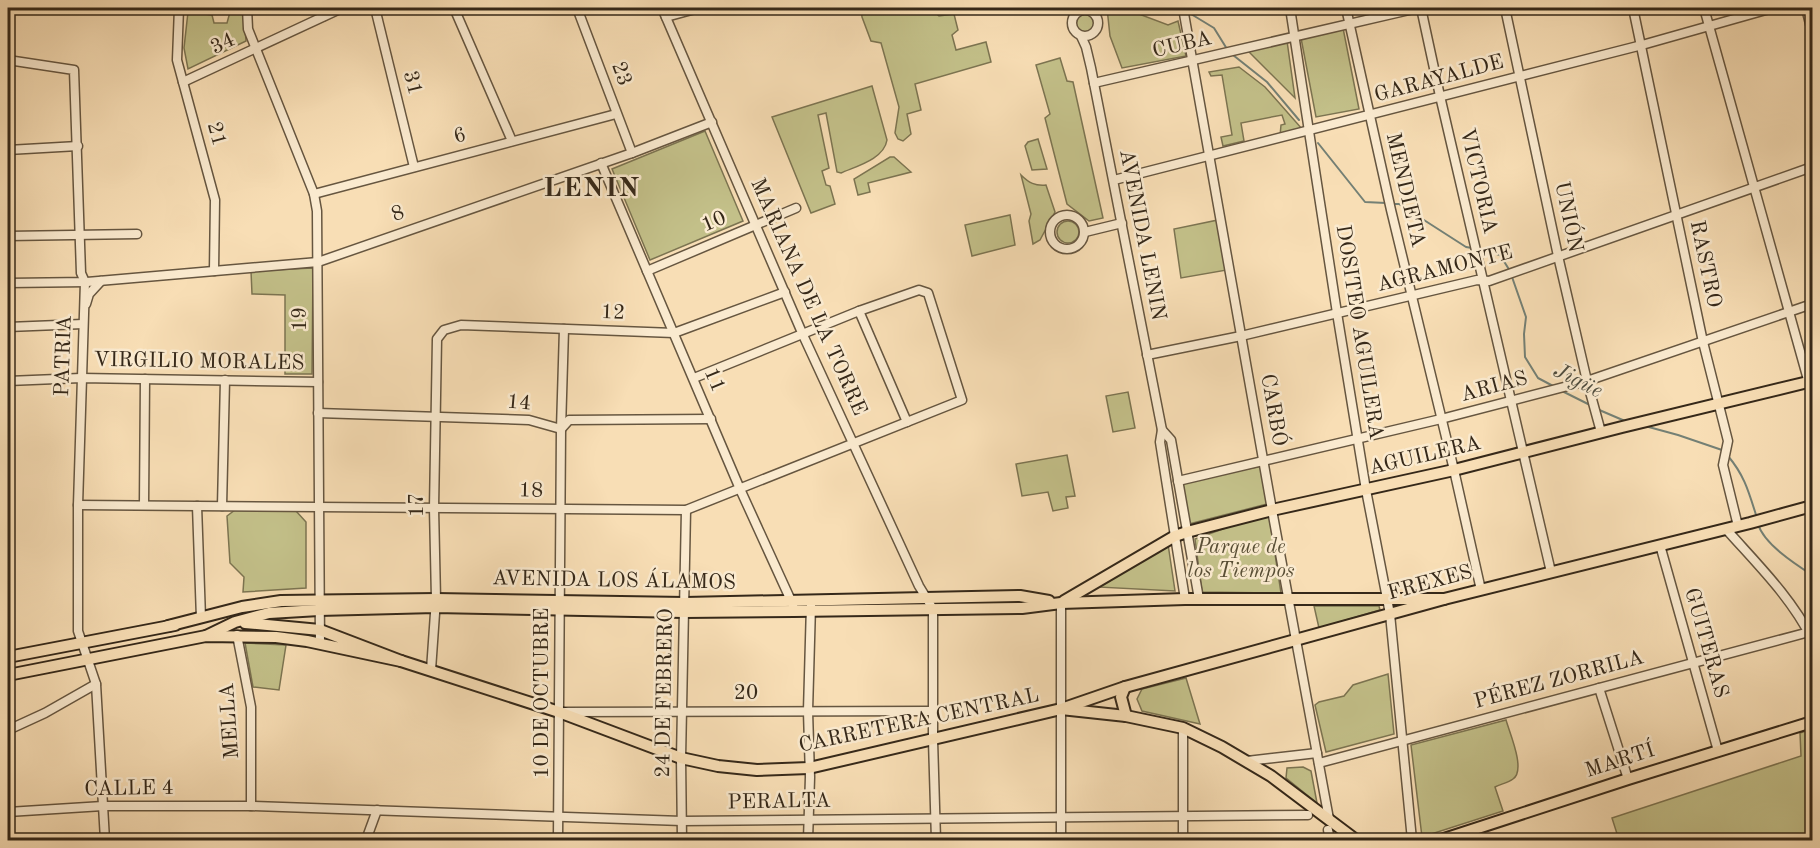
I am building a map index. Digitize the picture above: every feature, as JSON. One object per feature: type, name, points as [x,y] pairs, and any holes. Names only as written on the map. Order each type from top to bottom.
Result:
[{"type":"main road","name":"AGUILERA","points":[[1061,603],[1175,536],[1187,532],[1272,510],[1455,470],[1601,432],[1811,382]]},
{"type":"main road","name":"FREXES","points":[[1061,710],[1125,687],[1444,599],[1812,506]]},
{"type":"main road","name":"AVENIDA LOS ÁLAMOS","points":[[168,626],[242,607],[281,601],[319,605],[436,603],[793,607],[926,598],[1020,596],[1061,603]]},
{"type":"main road","name":"AVENIDA LOS ÁLAMOS","points":[[811,606],[933,609],[1022,608],[1061,603],[1185,599],[1444,599]]},
{"type":"main road","name":"AVENIDA LOS ÁLAMOS","points":[[235,622],[319,605]]},
{"type":"main road","name":"CARRETERA CENTRAL","points":[[8,657],[168,626],[235,622],[288,625],[320,630],[401,661]]},
{"type":"main road","points":[[206,636],[235,622]]},
{"type":"main road","name":"CARRETERA CENTRAL","points":[[8,675],[206,636],[276,637],[320,643],[401,661],[559,712],[681,759],[757,770],[809,768],[1061,710],[1126,716],[1183,728],[1247,761],[1328,824],[1356,840]]},
{"type":"main road","points":[[1125,687],[1121,697],[1126,716]]},
{"type":"main road","name":"MARTÍ","points":[[1440,840],[1812,722]]},
{"type":"street","name":"21","points":[[179,8],[177,60],[214,200],[214,271]]},
{"type":"street","name":"19","points":[[247,8],[248,29],[314,194],[318,262],[320,643]]},
{"type":"street","name":"34","points":[[183,82],[257,48],[323,12],[342,8]]},
{"type":"street","name":"31","points":[[375,8],[414,167]]},
{"type":"street","points":[[454,8],[512,141]]},
{"type":"street","name":"23","points":[[577,8],[632,153]]},
{"type":"street","name":"MARIANA DE LA TORRE","points":[[662,8],[852,444],[933,609]]},
{"type":"street","points":[[666,17],[699,8]]},
{"type":"street","name":"CARBÓ","points":[[1183,8],[1319,763],[1330,840]]},
{"type":"street","name":"DOSITEO AGUILERA","points":[[1290,8],[1366,490],[1388,599],[1412,840]]},
{"type":"street","name":"MENDIETA","points":[[1346,8],[1391,210],[1455,470],[1481,590]]},
{"type":"street","name":"CUBA","points":[[1094,83],[1420,8]]},
{"type":"street","name":"VICTORIA","points":[[1420,8],[1551,572]]},
{"type":"street","name":"UNIÓN","points":[[1505,8],[1558,256],[1601,432]]},
{"type":"street","name":"RASTRO","points":[[1633,8],[1703,342],[1728,441],[1723,465],[1738,526]]},
{"type":"street","points":[[1704,8],[1789,313],[1811,382],[1812,394]]},
{"type":"street","name":"GARAYALDE","points":[[1114,180],[1440,98],[1773,8]]},
{"type":"street","points":[[1806,8],[1812,32]]},
{"type":"street","name":"AVENIDA LENIN","points":[[1093,35],[1098,28],[1098,18],[1092,12],[1078,10],[1072,23],[1074,31],[1081,36],[1086,47],[1114,180],[1162,430],[1160,442],[1185,599]]},
{"type":"street","points":[[1081,36],[1093,35]]},
{"type":"street","points":[[1086,47],[1093,35]]},
{"type":"street","name":"PATRIA","points":[[8,60],[74,70],[79,236],[81,273],[85,282],[78,505],[78,631],[96,684],[105,840]]},
{"type":"street","name":"6","points":[[314,194],[616,114]]},
{"type":"street","name":"8","points":[[8,282],[85,282],[318,262],[632,153],[712,122]]},
{"type":"street","points":[[8,150],[78,146]]},
{"type":"street","name":"11","points":[[601,164],[793,607]]},
{"type":"street","name":"AGRAMONTE","points":[[1147,356],[1512,273],[1812,166]]},
{"type":"street","name":"10","points":[[647,271],[796,208]]},
{"type":"street","points":[[1064,215],[1078,218],[1085,232],[1081,243],[1069,249],[1056,245],[1050,235],[1053,223],[1064,215]]},
{"type":"street","points":[[1085,232],[1122,223]]},
{"type":"street","points":[[8,241],[8,236],[137,234]]},
{"type":"street","points":[[84,310],[89,294],[103,280]]},
{"type":"street","name":"18","points":[[78,505],[686,510],[962,400],[928,293],[918,290],[859,311]]},
{"type":"street","name":"12","points":[[437,339],[444,330],[461,326],[674,333],[785,292]]},
{"type":"street","name":"ARIAS","points":[[1178,481],[1359,439],[1570,386],[1812,304]]},
{"type":"street","points":[[694,378],[859,311],[907,422]]},
{"type":"street","points":[[8,327],[83,324]]},
{"type":"street","name":"10 DE OCTUBRE","points":[[558,840],[561,429],[564,329]]},
{"type":"street","name":"17","points":[[431,670],[436,603],[434,508],[437,339]]},
{"type":"street","name":"VIRGILIO MORALES","points":[[8,381],[81,378],[318,382]]},
{"type":"street","points":[[144,505],[145,379]]},
{"type":"street","points":[[222,506],[225,381]]},
{"type":"street","name":"14","points":[[318,413],[529,420],[561,429]]},
{"type":"street","points":[[561,429],[569,420],[711,419]]},
{"type":"street","name":"AVENIDA LENIN","points":[[1162,430],[1171,440],[1199,599]]},
{"type":"street","points":[[197,506],[201,618]]},
{"type":"street","name":"24 DE FEBRERO","points":[[682,840],[681,759],[686,510]]},
{"type":"street","points":[[1726,529],[1763,568],[1811,635]]},
{"type":"street","name":"GUITERAS","points":[[1660,545],[1718,751]]},
{"type":"street","points":[[1061,603],[1061,840]]},
{"type":"street","points":[[808,840],[811,606]]},
{"type":"street","points":[[933,609],[932,711],[936,840]]},
{"type":"street","name":"MELLA","points":[[237,635],[251,707],[251,806]]},
{"type":"street","name":"PÉREZ ZORRILA","points":[[1319,763],[1693,663],[1811,635]]},
{"type":"street","points":[[8,730],[45,713],[96,684]]},
{"type":"street","points":[[1599,688],[1628,779]]},
{"type":"street","name":"20","points":[[559,712],[932,711]]},
{"type":"street","points":[[1183,728],[1183,840]]},
{"type":"street","points":[[1247,761],[1317,753]]},
{"type":"street","name":"CALLE 4","points":[[8,812],[103,806],[251,806]]},
{"type":"street","name":"PERALTA","points":[[251,806],[682,820],[1308,815]]},
{"type":"street","points":[[366,840],[377,810]]},
{"type":"green space","points":[[861,8],[930,8],[939,16],[954,14],[958,30],[952,35],[956,50],[986,42],[991,62],[915,84],[921,110],[907,114],[911,134],[903,141],[898,139],[895,133],[899,107],[881,43],[871,41]]},
{"type":"green space","points":[[1107,8],[1123,8],[1168,25],[1178,21],[1186,56],[1122,68],[1110,36]]},
{"type":"green space","points":[[188,12],[212,15],[214,23],[227,23],[230,12],[244,13],[246,41],[188,69],[184,48]]},
{"type":"green space","points":[[1085,14],[1091,17],[1094,23],[1091,29],[1085,32],[1079,29],[1076,23],[1079,17]]},
{"type":"green space","points":[[1343,28],[1359,109],[1316,117],[1301,38]]},
{"type":"green space","points":[[1287,41],[1295,98],[1247,50]]},
{"type":"green space","points":[[1060,58],[1067,81],[1073,82],[1103,218],[1089,221],[1067,204],[1045,118],[1050,114],[1036,65]]},
{"type":"green space","points":[[1239,67],[1265,87],[1303,130],[1280,136],[1281,125],[1285,124],[1282,115],[1241,123],[1244,141],[1223,146],[1221,137],[1232,135],[1222,75],[1211,76],[1209,72]]},
{"type":"green space","points":[[872,86],[887,140],[885,147],[869,161],[841,173],[837,172],[826,113],[818,115],[829,168],[822,171],[826,185],[830,186],[835,204],[811,213],[772,117]]},
{"type":"green space","points":[[705,131],[743,221],[650,260],[612,169]]},
{"type":"green space","points":[[1038,139],[1047,169],[1032,170],[1025,146],[1028,142]]},
{"type":"green space","points":[[890,157],[894,157],[911,172],[868,183],[870,192],[858,195],[854,179]]},
{"type":"green space","points":[[1021,175],[1032,183],[1046,185],[1055,212],[1040,240],[1033,244],[1029,221],[1031,214]]},
{"type":"green space","points":[[1010,215],[1015,245],[972,256],[965,225]]},
{"type":"green space","points":[[1218,220],[1227,270],[1181,278],[1174,229]]},
{"type":"green space","points":[[1068,221],[1076,224],[1079,232],[1076,240],[1068,243],[1060,240],[1057,232],[1060,224]]},
{"type":"green space","points":[[313,268],[312,374],[285,374],[285,295],[252,294],[251,271]]},
{"type":"green space","points":[[1128,392],[1135,428],[1113,432],[1106,396]]},
{"type":"green space","points":[[1067,455],[1075,496],[1066,497],[1068,508],[1053,511],[1048,492],[1022,496],[1016,464]]},
{"type":"green space","points":[[1262,466],[1267,504],[1189,524],[1182,482]]},
{"type":"green space","points":[[235,510],[296,511],[306,522],[306,588],[243,592],[244,577],[230,563],[227,516]]},
{"type":"green space","name":"Parque de los Tiempos","points":[[1269,515],[1281,593],[1202,592],[1195,539]]},
{"type":"green space","points":[[1168,544],[1175,591],[1097,587]]},
{"type":"green space","points":[[1314,606],[1379,606],[1380,610],[1319,628]]},
{"type":"green space","points":[[245,643],[286,645],[279,690],[253,687]]},
{"type":"green space","points":[[1388,674],[1394,734],[1326,752],[1315,705],[1344,696],[1353,685]]},
{"type":"green space","points":[[1186,678],[1200,724],[1142,711],[1137,699],[1142,689]]},
{"type":"green space","points":[[1506,720],[1516,751],[1518,768],[1513,779],[1495,787],[1503,811],[1422,837],[1411,745]]},
{"type":"green space","points":[[1812,729],[1812,840],[1619,840],[1612,818],[1801,756],[1800,733]]},
{"type":"green space","points":[[1303,767],[1311,771],[1317,803],[1286,778],[1287,768]]},
{"type":"waterway","name":"Jigüe","points":[[1186,11],[1214,28],[1227,49]]},
{"type":"waterway","name":"Jigüe","points":[[1233,55],[1267,82],[1299,120]]},
{"type":"waterway","name":"Jigüe","points":[[1318,143],[1365,202],[1386,203]]},
{"type":"waterway","name":"Jigüe","points":[[1391,204],[1399,204],[1466,247],[1472,248]]},
{"type":"waterway","name":"Jigüe","points":[[1477,249],[1500,255],[1510,271]]},
{"type":"waterway","name":"Jigüe","points":[[1512,277],[1526,317],[1525,357],[1538,378],[1555,387]]},
{"type":"waterway","name":"Jigüe","points":[[1562,391],[1592,406]]},
{"type":"waterway","name":"Jigüe","points":[[1597,409],[1625,421]]},
{"type":"waterway","name":"Jigüe","points":[[1645,426],[1722,450]]},
{"type":"waterway","name":"Jigüe","points":[[1728,456],[1743,478],[1757,518]]},
{"type":"waterway","name":"Jigüe","points":[[1758,524],[1773,546],[1812,575]]},
{"type":"district","name":"LENIN","points":[[592,188]]}]
